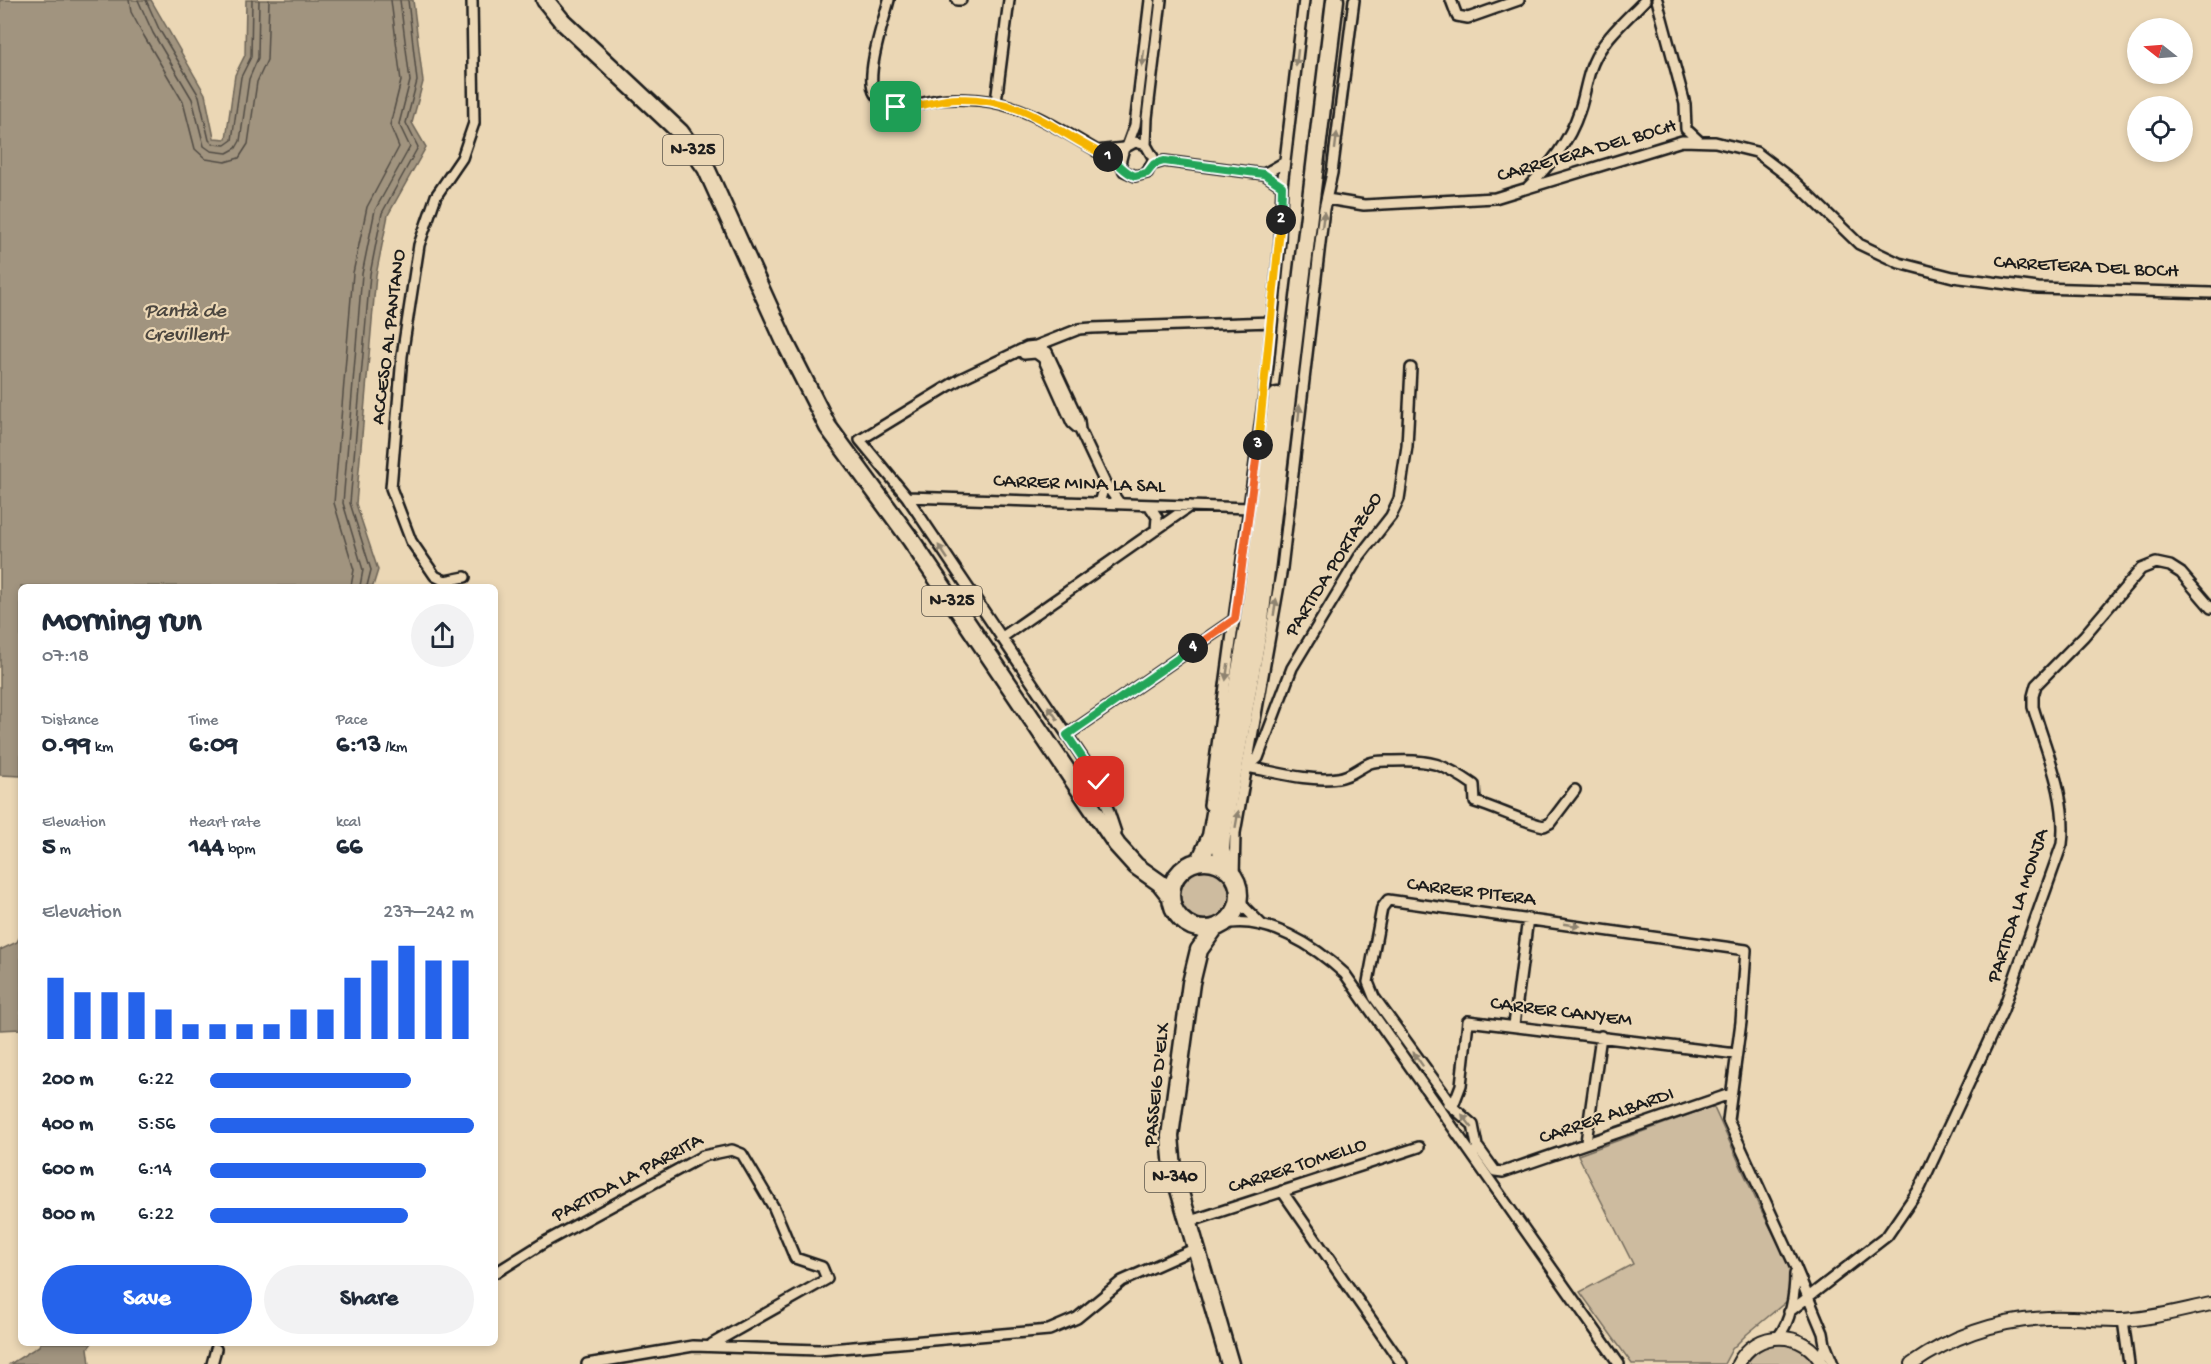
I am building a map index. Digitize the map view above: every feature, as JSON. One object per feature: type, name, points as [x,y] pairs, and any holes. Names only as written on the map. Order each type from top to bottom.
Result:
[{"type":"highway","name":"N-325","points":[[545,0],[562,21],[680,132],[706,168],[784,340],[828,427],[910,540],[1106,830],[1136,866],[1160,883],[1171,897]]},
{"type":"highway","points":[[1171,897],[1175,879],[1194,864],[1211,836],[1248,625],[1324,0]]},
{"type":"highway","points":[[1239,898],[1221,850],[1222,837],[1242,733],[1263,596],[1335,0]]},
{"type":"highway","name":"N-325","points":[[1128,857],[1154,871],[1194,864]]},
{"type":"highway","points":[[1194,864],[1214,862],[1230,873]]},
{"type":"highway","name":"N-340","points":[[1171,897],[1174,908],[1188,924],[1193,951],[1191,983]]},
{"type":"highway","name":"N-340","points":[[1191,983],[1199,950],[1237,908],[1239,898]]},
{"type":"highway","points":[[1188,924],[1196,928],[1219,926]]},
{"type":"highway","name":"PASSEIG D'ELX","points":[[1191,983],[1170,1136],[1173,1169],[1230,1364]]},
{"type":"street","name":"ACCESO AL PANTANO","points":[[465,577],[445,581],[435,576],[411,541],[391,488],[402,356],[419,245],[436,196],[462,158],[474,123],[472,0]]},
{"type":"street","points":[[889,0],[872,72],[874,92],[882,102],[904,108],[959,99],[996,102],[1036,115],[1095,151],[1120,163],[1124,171],[1135,176],[1147,173],[1154,164],[1164,161],[1264,174],[1282,186]]},
{"type":"street","points":[[996,102],[1009,0]]},
{"type":"street","points":[[1120,163],[1135,125],[1150,0]]},
{"type":"street","points":[[1146,145],[1161,0]]},
{"type":"street","points":[[1194,864],[1205,833],[1250,508],[1281,241],[1282,186],[1304,0]]},
{"type":"street","points":[[1230,873],[1282,568],[1354,0]]},
{"type":"street","points":[[1451,0],[1457,16],[1468,18],[1518,0]]},
{"type":"street","points":[[1526,189],[1551,164],[1569,135],[1580,112],[1593,62],[1613,33],[1645,0]]},
{"type":"street","points":[[1657,0],[1685,104],[1686,129],[1699,141]]},
{"type":"street","name":"CARRETERA DEL BOCH","points":[[1327,199],[1364,205],[1495,198],[1682,141],[1715,142],[1756,152],[1794,181],[1860,244],[1899,263],[1953,277],[2038,288],[2211,293]]},
{"type":"street","points":[[1095,151],[1140,142],[1152,150],[1154,164]]},
{"type":"street","points":[[1264,174],[1285,162]]},
{"type":"street","points":[[1128,857],[1112,825],[1099,782],[907,497],[860,440],[948,388],[1079,329],[1272,322]]},
{"type":"street","points":[[1036,349],[1047,352],[1104,482],[1120,504]]},
{"type":"street","name":"PARTIDA PORTAZGO","points":[[1247,767],[1258,758],[1292,668],[1359,556],[1391,516],[1399,499],[1407,446],[1412,368]]},
{"type":"street","points":[[1099,503],[1104,482]]},
{"type":"street","name":"CARRER MINA LA SAL","points":[[907,497],[1250,508]]},
{"type":"street","points":[[1149,505],[1157,517],[1156,530]]},
{"type":"street","points":[[1001,638],[1190,506]]},
{"type":"street","name":"PARTIDA LA MONJA","points":[[1789,1312],[1808,1300],[1887,1236],[1920,1188],[2003,1010],[2062,844],[2064,826],[2061,803],[2033,707],[2033,696],[2037,685],[2084,636],[2140,569],[2156,563],[2170,566],[2181,573],[2211,608]]},
{"type":"street","points":[[1067,735],[1235,619]]},
{"type":"street","points":[[1247,767],[1308,778],[1335,778],[1351,776],[1372,762],[1411,760],[1436,762],[1449,767],[1474,785],[1475,802],[1503,810],[1524,822],[1544,826],[1550,823],[1575,790]]},
{"type":"street","points":[[1239,898],[1250,914],[1263,925],[1318,952],[1345,974],[1619,1364]]},
{"type":"street","name":"CARRER PITERA","points":[[1453,1106],[1374,997],[1368,982],[1382,908],[1388,900],[1746,950],[1736,1054]]},
{"type":"street","points":[[1514,1025],[1528,918]]},
{"type":"street","points":[[1219,926],[1244,921],[1263,925]]},
{"type":"street","name":"CARRER CANYEM","points":[[1453,1106],[1461,1085],[1468,1021],[1736,1054]]},
{"type":"street","points":[[1586,1142],[1601,1036]]},
{"type":"street","points":[[1736,1054],[1728,1120],[1796,1266],[1833,1364]]},
{"type":"street","points":[[1427,1093],[1453,1106],[1473,1125],[1480,1168]]},
{"type":"street","name":"CARRER ALBARDI","points":[[1477,1146],[1495,1171],[1503,1173],[1586,1142],[1730,1094]]},
{"type":"street","name":"CARRER TOMELLO","points":[[1188,1222],[1419,1147]]},
{"type":"street","name":"PARTIDA LA PARRITA","points":[[498,1271],[545,1242],[703,1156],[732,1150],[742,1154],[774,1208],[795,1258],[822,1267],[827,1279],[710,1346]]},
{"type":"street","points":[[1282,1191],[1402,1364]]},
{"type":"street","name":"PARTIDA LA PARRITA","points":[[587,1364],[693,1346],[819,1350],[1049,1330],[1077,1318],[1122,1281],[1196,1248]]},
{"type":"street","points":[[1779,1337],[1789,1312],[1795,1287],[1796,1266]]},
{"type":"street","points":[[1912,1364],[1938,1345],[2006,1323],[2047,1318],[2123,1320],[2211,1304]]},
{"type":"street","points":[[2123,1320],[2129,1364]]},
{"type":"street","points":[[1374,1326],[1395,1364]]},
{"type":"street","points":[[1738,1364],[1748,1349],[1757,1343],[1779,1337],[1803,1343],[1821,1362]]},
{"type":"street","points":[[1821,1362],[1825,1344]]},
{"type":"street","points":[[212,1364],[216,1349]]},
{"type":"shaded area","points":[[1200,868],[1210,868],[1220,872],[1228,880],[1232,895],[1228,910],[1220,918],[1210,922],[1200,922],[1190,918],[1182,910],[1178,900],[1178,890],[1182,880],[1190,872]]},
{"type":"shaded area","points":[[1710,1107],[1714,1108],[1758,1204],[1792,1269],[1791,1288],[1787,1301],[1732,1349],[1724,1364],[1632,1364],[1580,1292],[1633,1264],[1578,1155]]},
{"type":"shaded area","points":[[1775,1343],[1798,1348],[1815,1364],[1745,1364],[1762,1347]]},
{"type":"water","name":"Pantà de Crevillent","points":[[0,0],[151,0],[205,94],[214,138],[226,139],[235,75],[245,55],[246,0],[413,0],[423,82],[412,123],[426,147],[388,215],[376,275],[356,504],[378,570],[374,584],[18,584],[18,776],[0,775]]},
{"type":"water","points":[[18,940],[18,1029],[0,1030],[0,950]]},
{"type":"water","points":[[39,1346],[90,1346],[90,1364],[10,1364]]},
{"type":"route","points":[[896,107],[904,108],[939,100],[959,99],[1001,103],[1036,115],[1080,143],[1120,163],[1124,171],[1135,176],[1147,173],[1154,164],[1164,161],[1264,174],[1282,186],[1281,241],[1268,366],[1235,619],[1067,735],[1099,782]]}]
